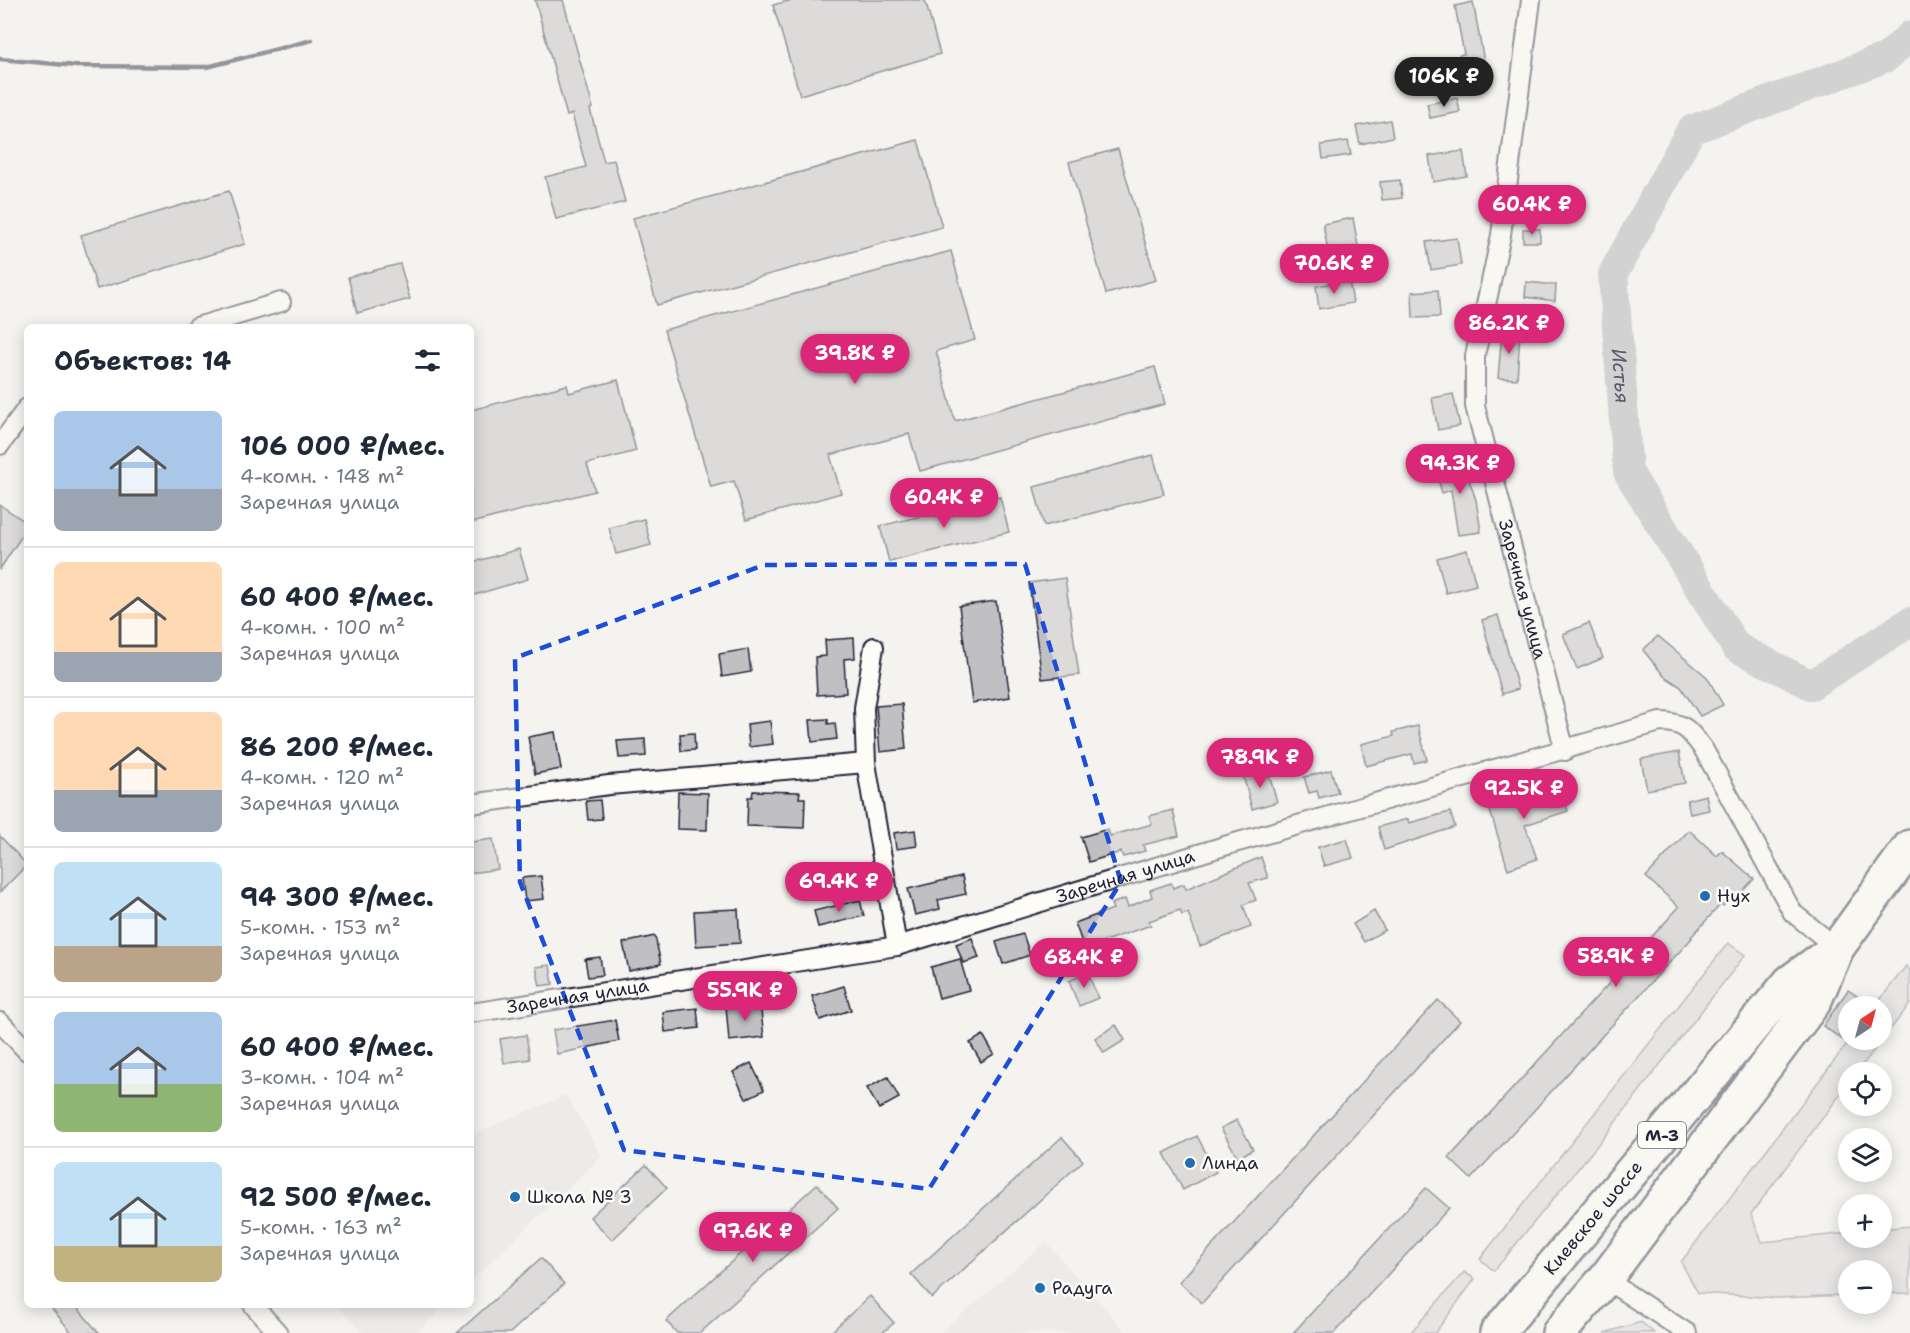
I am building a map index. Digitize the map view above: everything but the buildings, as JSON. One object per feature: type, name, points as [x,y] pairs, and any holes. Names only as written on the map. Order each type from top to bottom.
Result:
[{"type":"highway","name":"Киевское шоссе","points":[[1559,1333],[1605,1279],[1814,1002],[1837,948],[1910,847]]},
{"type":"highway","name":"Киевское шоссе","points":[[1497,1333],[1790,982],[1837,948]]},
{"type":"street","name":"Заречная улица","points":[[1531,0],[1501,235],[1475,356],[1476,406],[1565,751]]},
{"type":"street","points":[[206,324],[281,302]]},
{"type":"street","points":[[0,445],[24,412]]},
{"type":"street","points":[[874,647],[864,708],[866,763],[897,946]]},
{"type":"street","name":"Заречная улица","points":[[474,1013],[897,946],[1231,844],[1565,751],[1660,722],[1676,722],[1688,730],[1704,750],[1793,914],[1837,948]]},
{"type":"street","points":[[474,804],[609,784],[866,763]]},
{"type":"street","points":[[0,1022],[24,1048]]},
{"type":"street","points":[[1605,1279],[1687,1333]]},
{"type":"street","points":[[256,1308],[278,1333]]},
{"type":"highlighted area","points":[[1025,564],[1121,882],[929,1189],[624,1150],[520,882],[515,658],[764,565]]},
{"type":"shaded area","points":[[1728,943],[1745,955],[1604,1137],[1494,1271],[1480,1259]]},
{"type":"shaded area","points":[[1906,966],[1910,970],[1910,1004],[1892,1027],[1892,996],[1883,996]]},
{"type":"shaded area","points":[[1842,1050],[1874,1050],[1865,1062],[1838,1062],[1838,1097],[1751,1214],[1762,1242],[1838,1234],[1838,1248],[1892,1248],[1892,1228],[1910,1226],[1910,1293],[1892,1294],[1892,1260],[1838,1260],[1838,1295],[1778,1298],[1698,1293],[1681,1262]]},
{"type":"shaded area","name":"Школа № 3","points":[[566,1095],[602,1156],[474,1278],[474,1134]]},
{"type":"shaded area","name":"Радуга","points":[[1046,1242],[1127,1333],[940,1333]]},
{"type":"shaded area","points":[[1464,1272],[1475,1279],[1435,1333],[1410,1333]]},
{"type":"shaded area","points":[[340,1308],[443,1308],[416,1333],[363,1333]]},
{"type":"shaded area","points":[[1641,1322],[1654,1333],[1604,1333]]},
{"type":"waterway","name":"Истья","points":[[1910,36],[1887,57],[1691,130],[1613,274],[1628,472],[1736,647],[1811,685],[1910,622]]},
{"type":"railway","points":[[0,59],[77,66],[207,67],[312,40]]},
{"type":"place","name":"Нух","points":[[1705,896]]},
{"type":"place","name":"Линда","points":[[1190,1163]]},
{"type":"place","name":"Школа № 3","points":[[515,1197]]},
{"type":"place","name":"Радуга","points":[[1040,1288]]}]
